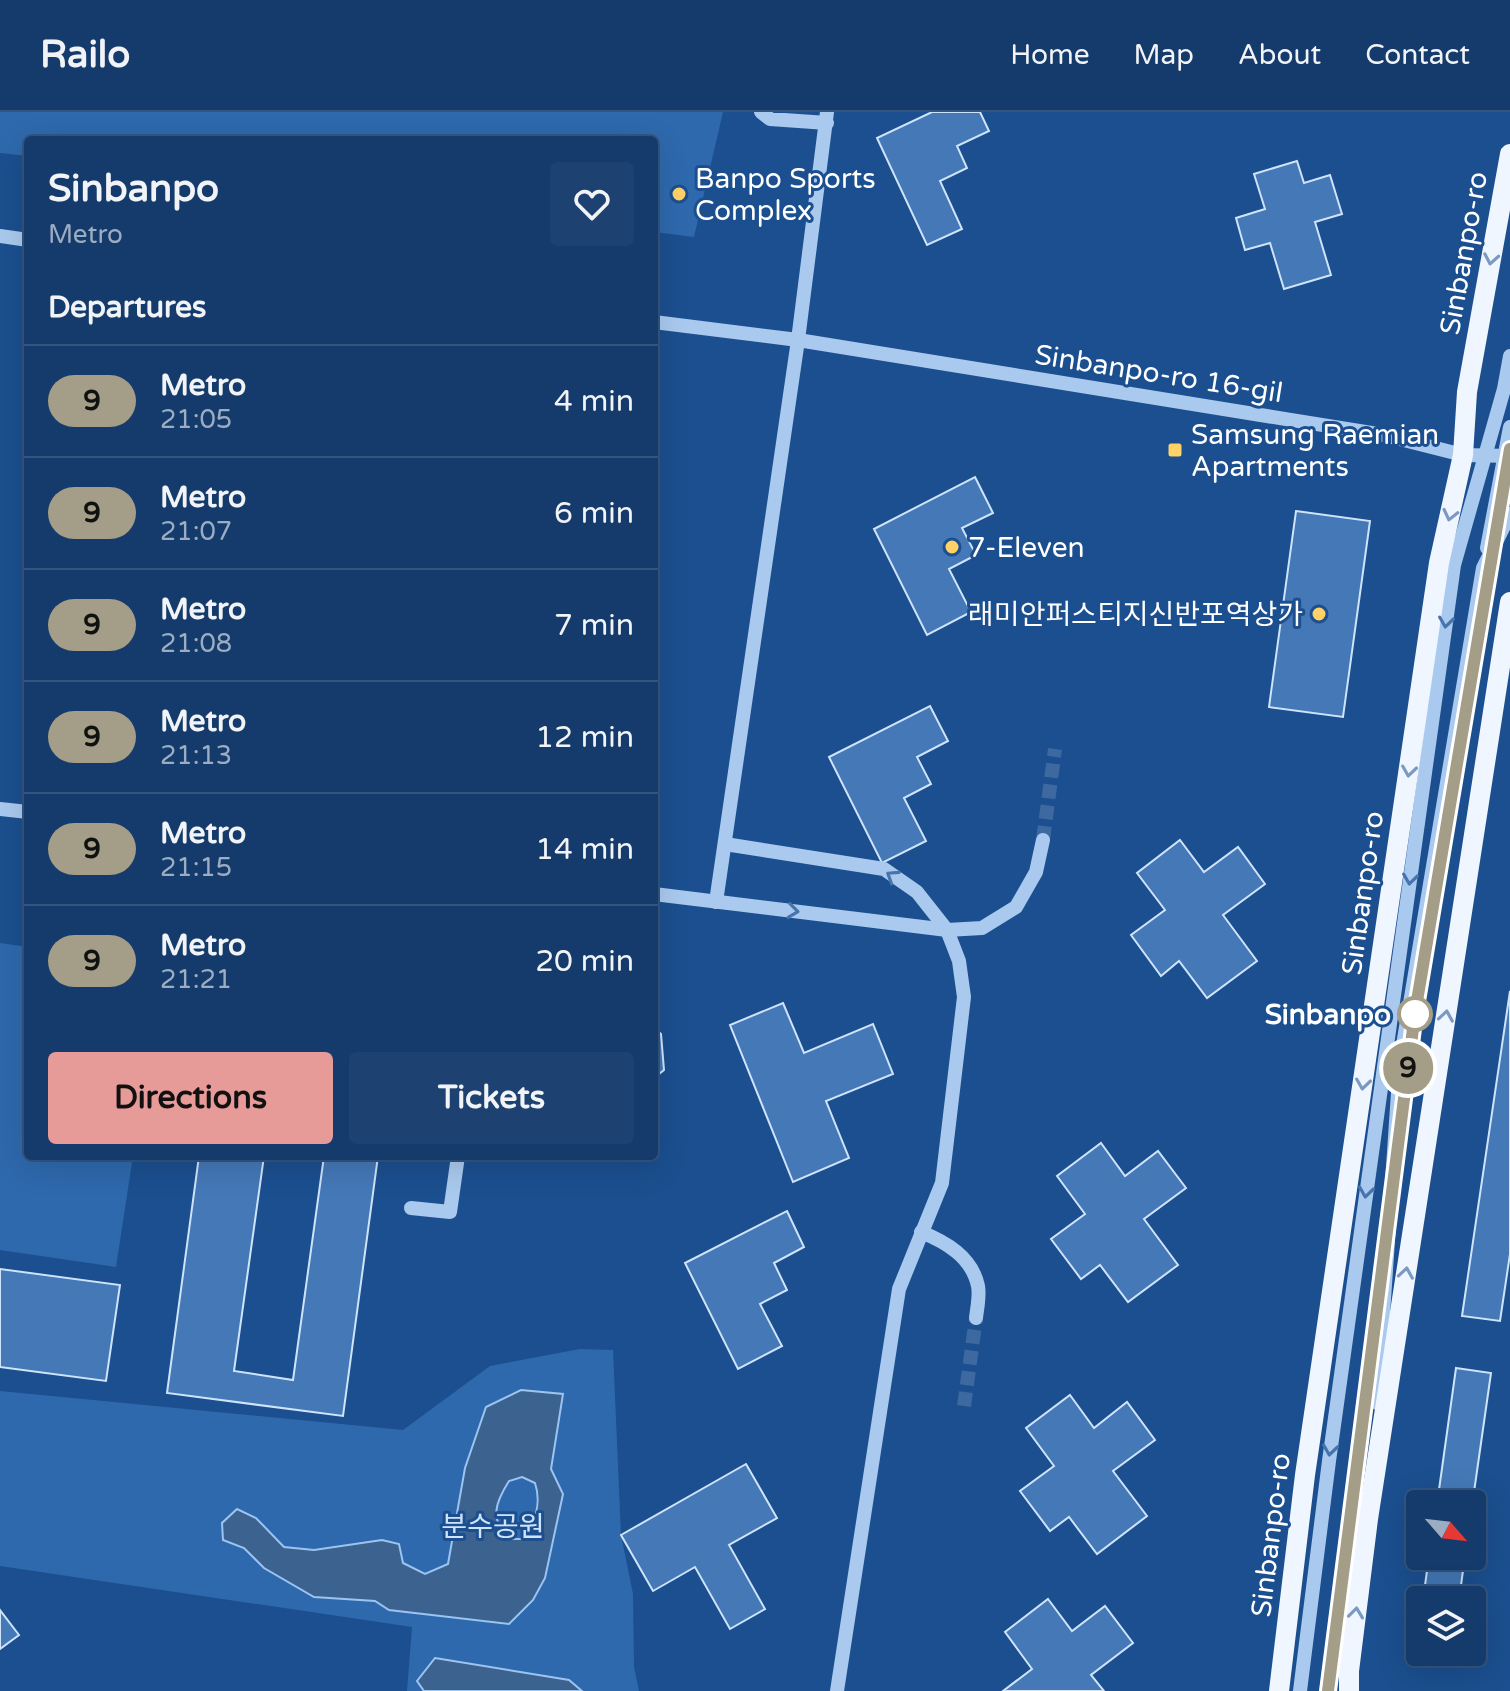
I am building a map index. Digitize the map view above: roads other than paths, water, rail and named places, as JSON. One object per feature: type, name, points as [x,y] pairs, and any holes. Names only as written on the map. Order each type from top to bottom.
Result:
[{"type":"main road","name":"Sinbanpo-ro","points":[[1279,1691],[1305,1475],[1437,579],[1463,455],[1467,392],[1510,154]]},
{"type":"main road","points":[[1349,1691],[1368,1519],[1510,602]]},
{"type":"street","points":[[716,902],[798,340],[827,118],[770,119],[761,112]]},
{"type":"street","points":[[0,236],[24,239]]},
{"type":"street","name":"Sinbanpo-ro 16-gil","points":[[658,322],[798,340],[1384,435],[1463,455],[1507,456]]},
{"type":"street","points":[[1300,1691],[1329,1461],[1454,565],[1486,456],[1510,356]]},
{"type":"street","points":[[1368,1519],[1400,1063],[1483,568],[1507,456],[1510,427]]},
{"type":"street","points":[[1483,568],[1510,514]]},
{"type":"street","points":[[0,809],[24,812]]},
{"type":"street","points":[[658,895],[947,930],[982,928],[1016,907],[1036,872],[1043,840]]},
{"type":"street","points":[[725,844],[884,869],[917,892],[947,930],[959,961],[964,997],[942,1183],[899,1289],[837,1691]]},
{"type":"street","points":[[411,1208],[450,1212],[457,1160]]},
{"type":"street","points":[[921,1232],[947,1242],[967,1262],[978,1286],[976,1318]]},
{"type":"tunnel","points":[[1043,840],[1055,749]]},
{"type":"tunnel","points":[[964,1406],[976,1318]]},
{"type":"metro line","name":"9","points":[[1328,1691],[1415,1013],[1510,449]]},
{"type":"place","name":"Banpo Sports Complex","points":[[679,194]]},
{"type":"place","name":"Samsung Raemian Apartments","points":[[1175,450]]},
{"type":"place","name":"7-Eleven","points":[[952,547]]},
{"type":"place","name":"래미안퍼스티지신반포역상가","points":[[1319,614]]},
{"type":"place","name":"Sinbanpo","points":[[1415,1014]]},
{"type":"park label","name":"분수공원","points":[[493,1526]]}]
